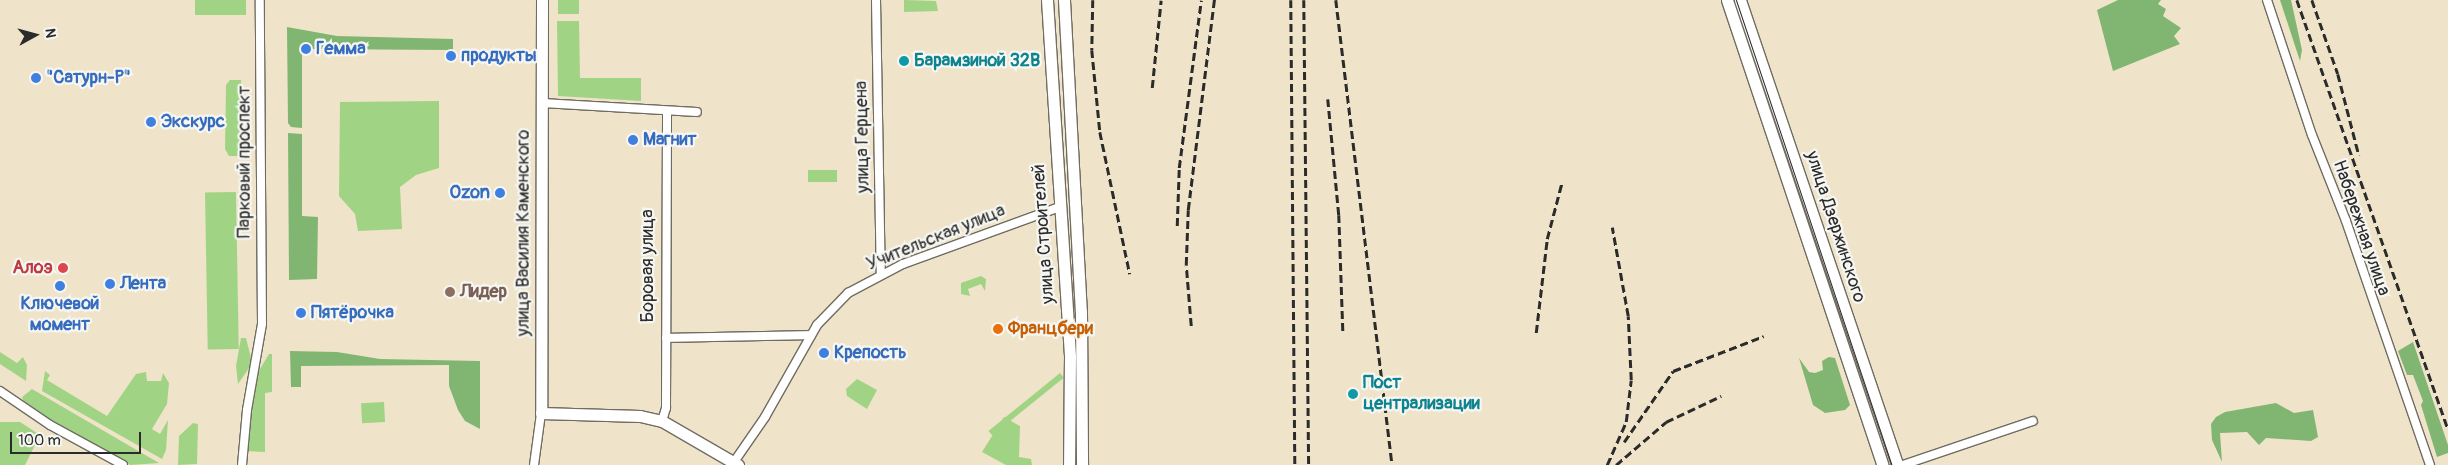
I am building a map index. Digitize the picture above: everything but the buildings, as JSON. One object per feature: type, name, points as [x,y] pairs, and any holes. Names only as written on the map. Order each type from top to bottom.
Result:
[{"type":"main road","name":"улица Василия Каменского","points":[[541,413],[542,0]]},
{"type":"main road","name":"улица Строителей","points":[[1048,0],[1070,356],[1070,465]]},
{"type":"main road","name":"улица Строителей","points":[[1064,0],[1081,312],[1082,465]]},
{"type":"main road","name":"улица Дзержинского","points":[[1728,0],[1884,465]]},
{"type":"main road","name":"улица Дзержинского","points":[[1740,0],[1897,465]]},
{"type":"main road","points":[[541,413],[640,416],[662,420],[735,464]]},
{"type":"street","name":"Парковый проспект","points":[[242,465],[247,410],[262,324],[260,0]]},
{"type":"street","name":"улица Герцена","points":[[876,0],[881,274]]},
{"type":"street","name":"Набережная улица","points":[[2267,0],[2312,136],[2346,221],[2370,300],[2430,465]]},
{"type":"street","points":[[542,103],[697,112]]},
{"type":"street","name":"Боровая улица","points":[[662,420],[666,408],[667,111]]},
{"type":"street","name":"Учительская улица","points":[[735,464],[765,417],[811,335],[848,293],[881,274],[1060,207]]},
{"type":"street","points":[[666,338],[811,335]]},
{"type":"street","points":[[0,391],[50,425],[123,465]]},
{"type":"street","name":"улица Василия Каменского","points":[[534,465],[541,413]]},
{"type":"street","points":[[1903,465],[2033,421]]},
{"type":"green space","points":[[195,0],[246,0],[246,15],[195,15]]},
{"type":"green space","points":[[558,0],[579,0],[579,14],[558,14]]},
{"type":"green space","points":[[904,0],[936,1],[938,11],[904,12]]},
{"type":"green space","points":[[2118,0],[2161,0],[2158,4],[2166,9],[2163,16],[2181,28],[2174,36],[2180,44],[2113,71],[2097,10]]},
{"type":"green space","points":[[2280,0],[2291,0],[2302,50],[2300,61]]},
{"type":"green space","points":[[557,21],[579,21],[580,78],[641,78],[641,101],[558,96]]},
{"type":"green space","points":[[287,27],[337,36],[453,39],[453,50],[302,49],[302,128],[291,127],[288,123]]},
{"type":"green space","points":[[230,80],[241,80],[243,156],[229,156],[225,149],[226,85]]},
{"type":"green space","points":[[439,101],[439,168],[416,175],[400,187],[402,229],[358,231],[355,214],[339,196],[340,102]]},
{"type":"green space","points":[[288,133],[302,134],[302,216],[318,217],[317,279],[289,280]]},
{"type":"green space","points":[[808,170],[837,170],[837,182],[808,182]]},
{"type":"green space","points":[[236,192],[239,349],[208,350],[205,193]]},
{"type":"green space","points":[[981,276],[986,279],[985,291],[981,284],[968,289],[970,296],[961,294],[961,283]]},
{"type":"green space","points":[[241,338],[246,338],[251,358],[249,368],[238,384],[236,366]]},
{"type":"green space","points":[[2413,342],[2448,445],[2448,453],[2437,457],[2421,405],[2423,401],[2413,375],[2407,375],[2398,351]]},
{"type":"green space","points":[[290,351],[337,352],[380,359],[480,361],[480,429],[465,421],[458,410],[449,386],[449,365],[301,366],[301,387],[291,387]]},
{"type":"green space","points":[[0,352],[17,363],[23,357],[27,365],[26,381],[0,364]]},
{"type":"green space","points":[[269,354],[272,354],[272,392],[265,393],[265,452],[246,451],[257,374]]},
{"type":"green space","points":[[1829,357],[1835,358],[1850,405],[1845,410],[1825,413],[1813,405],[1799,358],[1809,372],[1815,373],[1823,370],[1822,361]]},
{"type":"green space","points":[[45,371],[50,375],[47,380],[107,416],[136,374],[146,372],[147,381],[161,381],[163,373],[169,383],[167,404],[152,429],[160,434],[168,420],[166,450],[162,459],[42,391]]},
{"type":"green space","points":[[1060,373],[1064,378],[992,436],[989,431]]},
{"type":"green space","points":[[857,379],[877,390],[867,409],[847,396],[846,389]]},
{"type":"green space","points":[[32,389],[159,463],[130,465],[25,405],[22,397]]},
{"type":"green space","points":[[384,402],[385,422],[362,423],[361,403]]},
{"type":"green space","points":[[2276,403],[2294,413],[2313,410],[2318,437],[2311,441],[2266,438],[2259,445],[2247,432],[2220,433],[2222,462],[2212,440],[2211,424],[2216,417],[2225,412]]},
{"type":"green space","points":[[1004,417],[1020,426],[1019,457],[1031,459],[1032,465],[1006,465],[982,452]]},
{"type":"green space","points":[[0,422],[20,422],[40,435],[25,465],[0,465]]},
{"type":"green space","points":[[193,423],[198,424],[197,464],[178,465],[179,436]]},
{"type":"tram line","points":[[1736,0],[1892,465]]},
{"type":"railway","points":[[1093,0],[1092,50],[1100,132],[1130,274]]},
{"type":"railway","points":[[1152,88],[1161,0]]},
{"type":"railway","points":[[1177,226],[1179,168],[1201,0]]},
{"type":"railway","points":[[1191,326],[1186,265],[1188,210],[1214,0]]},
{"type":"railway","points":[[1291,0],[1295,465]]},
{"type":"railway","points":[[1304,0],[1309,465]]},
{"type":"railway","points":[[1336,0],[1392,465]]},
{"type":"railway","points":[[2297,0],[2448,429]]},
{"type":"railway","points":[[2312,0],[2338,74],[2359,155]]},
{"type":"railway","points":[[1328,99],[1339,215],[1343,331]]},
{"type":"railway","points":[[1536,333],[1547,239],[1562,182]]},
{"type":"railway","points":[[1607,465],[1626,422],[1631,380],[1628,316],[1612,227]]},
{"type":"railway","points":[[1624,442],[1673,371],[1764,336]]},
{"type":"railway","points":[[1616,465],[1666,422],[1721,396]]},
{"type":"place","name":"Гемма","points":[[306,49]]},
{"type":"place","name":"продукты","points":[[451,56]]},
{"type":"place","name":"Барамзиной 32В","points":[[904,61]]},
{"type":"place","name":"\"Сатурн-Р\"","points":[[36,78]]},
{"type":"place","name":"Экскурс","points":[[151,122]]},
{"type":"place","name":"Магнит","points":[[633,140]]},
{"type":"place","name":"Ozon","points":[[500,193]]},
{"type":"place","name":"Алоэ","points":[[63,268]]},
{"type":"place","name":"Лента","points":[[110,284]]},
{"type":"place","name":"Ключевой момент","points":[[60,286]]},
{"type":"place","name":"Лидер","points":[[450,292]]},
{"type":"place","name":"Пятёрочка","points":[[301,313]]},
{"type":"place","name":"Францбери","points":[[998,329]]},
{"type":"place","name":"Крепость","points":[[824,353]]},
{"type":"place","name":"Пост централизации","points":[[1353,394]]}]
